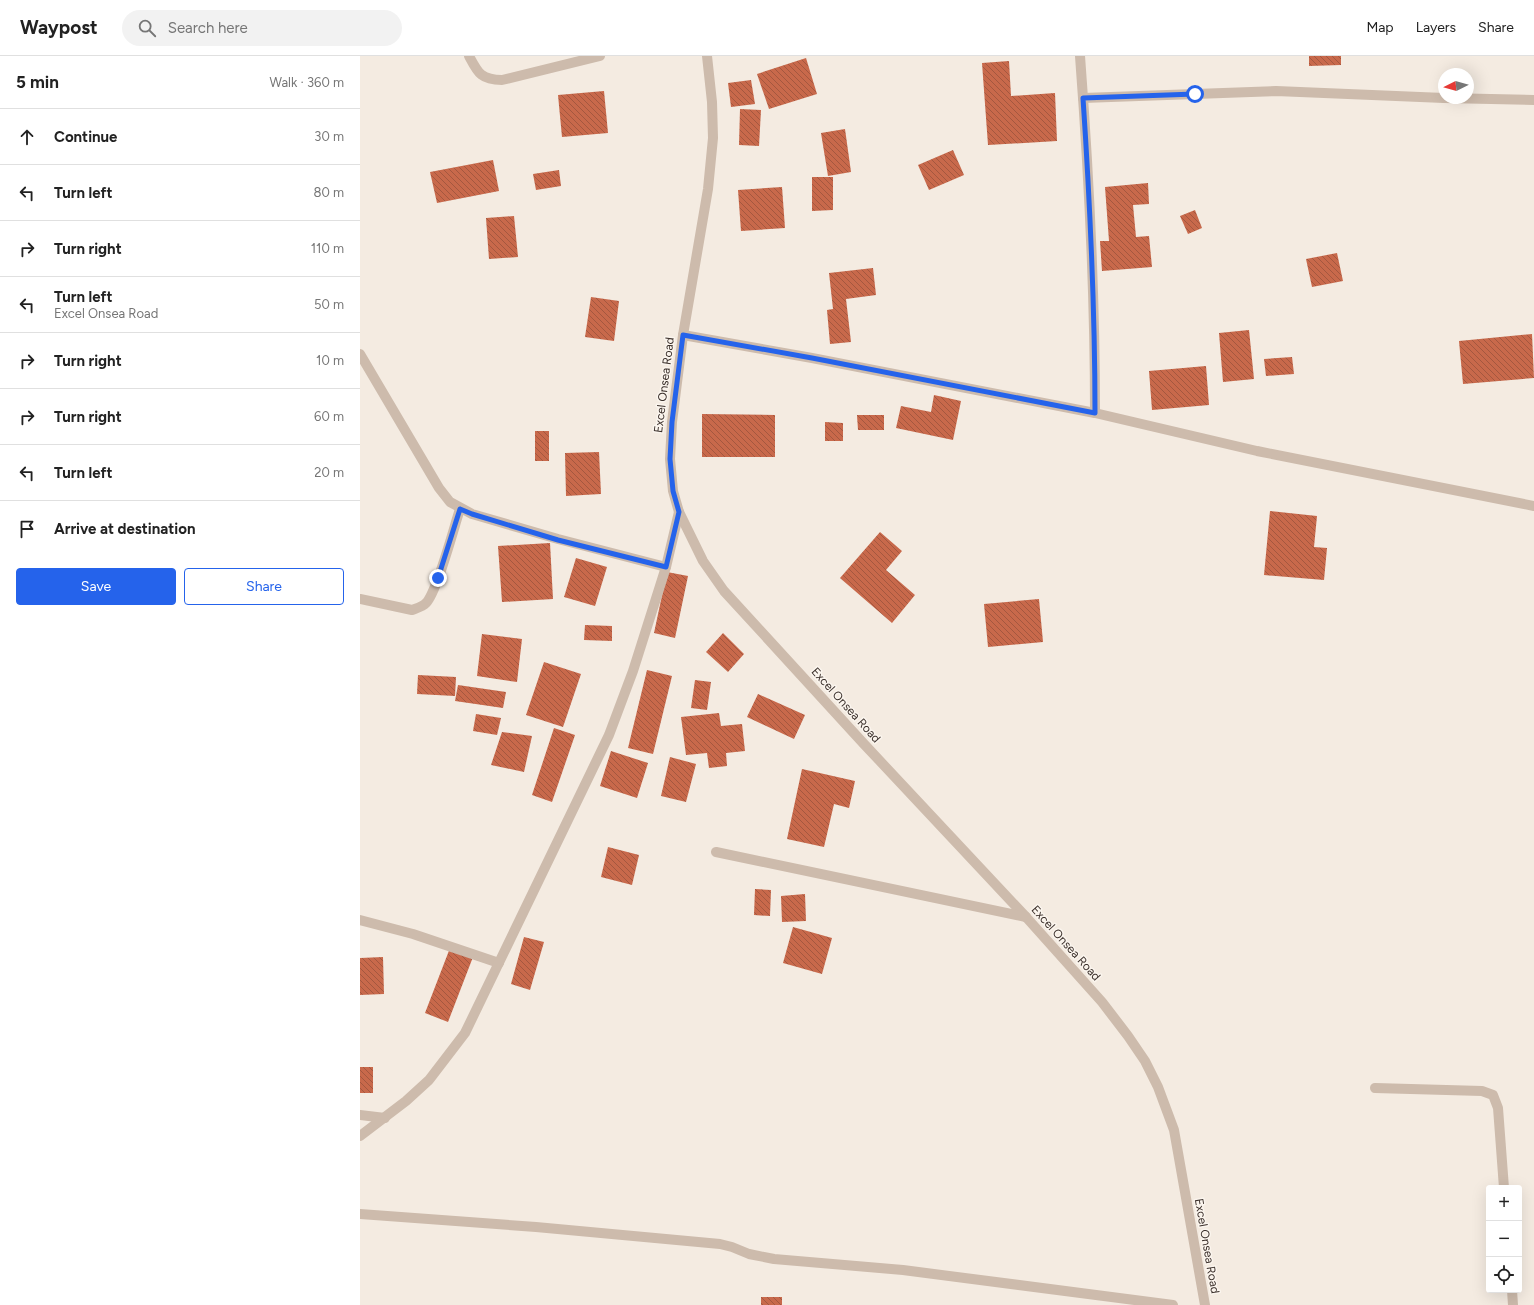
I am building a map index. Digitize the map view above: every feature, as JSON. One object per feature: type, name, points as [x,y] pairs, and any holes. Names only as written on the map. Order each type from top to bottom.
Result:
[{"type":"street","points":[[469,56],[477,71],[483,77],[492,80],[502,80],[600,56]]},
{"type":"street","name":"Excel Onsea Road","points":[[707,56],[712,102],[713,138],[708,189],[683,335],[672,422],[670,459],[673,491],[679,512],[703,561],[724,591],[1026,917],[1102,1002],[1145,1061],[1158,1088],[1174,1130],[1205,1305]]},
{"type":"street","points":[[1080,56],[1095,333],[1095,413]]},
{"type":"street","points":[[1083,98],[1276,91],[1438,98]]},
{"type":"street","points":[[1474,99],[1534,100]]},
{"type":"street","points":[[683,335],[827,360],[1095,413],[1257,451],[1534,506]]},
{"type":"street","points":[[360,354],[439,488],[450,502],[460,509],[558,540],[666,567]]},
{"type":"street","points":[[360,599],[412,610],[420,608],[427,602],[433,593],[460,509]]},
{"type":"street","points":[[360,1136],[385,1118],[430,1080],[465,1033],[609,735],[633,671],[666,567],[679,512]]},
{"type":"street","points":[[716,852],[1026,917]]},
{"type":"street","points":[[360,920],[413,934],[499,963]]},
{"type":"street","points":[[1375,1088],[1482,1091],[1493,1095],[1498,1108],[1504,1185]]},
{"type":"street","points":[[360,1115],[385,1118]]},
{"type":"street","points":[[360,1214],[544,1227],[720,1244],[732,1246],[749,1254],[774,1259],[903,1270],[1173,1305]]},
{"type":"street","points":[[1512,1293],[1513,1305]]},
{"type":"building","points":[[1309,56],[1341,56],[1341,65],[1309,66]]},
{"type":"building","points":[[806,58],[817,94],[769,109],[757,74]]},
{"type":"building","points":[[1009,61],[1011,96],[1055,93],[1057,141],[988,145],[982,63]]},
{"type":"building","points":[[751,80],[755,104],[731,107],[728,83]]},
{"type":"building","points":[[604,91],[608,133],[562,137],[558,95]]},
{"type":"building","points":[[740,109],[761,110],[759,146],[739,145]]},
{"type":"building","points":[[845,129],[851,172],[828,176],[821,133]]},
{"type":"building","points":[[953,150],[964,175],[929,190],[918,165]]},
{"type":"building","points":[[493,160],[499,191],[437,203],[430,172]]},
{"type":"building","points":[[559,170],[561,186],[536,190],[533,174]]},
{"type":"building","points":[[812,177],[833,177],[833,210],[812,211]]},
{"type":"building","points":[[1148,183],[1149,204],[1133,205],[1136,237],[1149,236],[1152,267],[1102,271],[1100,241],[1109,241],[1105,187]]},
{"type":"building","points":[[782,187],[785,228],[741,231],[738,190]]},
{"type":"building","points":[[1195,210],[1202,228],[1188,234],[1180,216]]},
{"type":"building","points":[[514,216],[518,257],[489,259],[486,218]]},
{"type":"building","points":[[1337,253],[1343,281],[1312,287],[1306,259]]},
{"type":"building","points":[[873,268],[876,295],[846,299],[851,342],[830,344],[827,310],[833,309],[829,273]]},
{"type":"building","points":[[591,297],[619,301],[614,341],[585,337]]},
{"type":"building","points":[[1249,330],[1254,379],[1223,382],[1219,333]]},
{"type":"building","points":[[1532,334],[1534,378],[1463,384],[1459,341]]},
{"type":"building","points":[[1292,357],[1294,374],[1266,376],[1264,359]]},
{"type":"building","points":[[1206,366],[1209,405],[1152,410],[1149,371]]},
{"type":"building","points":[[934,395],[961,401],[953,440],[896,428],[901,406],[931,412]]},
{"type":"building","points":[[702,414],[775,415],[775,457],[702,457]]},
{"type":"building","points":[[857,415],[884,415],[884,430],[858,430]]},
{"type":"building","points":[[825,422],[843,423],[843,441],[825,441]]},
{"type":"building","points":[[535,431],[549,431],[549,461],[535,461]]},
{"type":"building","points":[[599,452],[601,494],[566,496],[565,453]]},
{"type":"building","points":[[1270,511],[1317,516],[1314,547],[1327,548],[1324,580],[1264,575]]},
{"type":"building","points":[[880,532],[902,551],[886,570],[915,595],[892,623],[840,578]]},
{"type":"building","points":[[550,543],[553,599],[502,602],[498,546]]},
{"type":"building","points":[[576,558],[607,567],[595,606],[564,597]]},
{"type":"building","points":[[667,572],[688,576],[675,638],[654,633]]},
{"type":"building","points":[[1039,599],[1043,642],[988,647],[984,604]]},
{"type":"building","points":[[585,625],[612,626],[612,641],[584,640]]},
{"type":"building","points":[[723,633],[744,654],[728,672],[706,652]]},
{"type":"building","points":[[482,634],[522,639],[517,682],[477,676]]},
{"type":"building","points":[[544,662],[581,674],[563,727],[526,715]]},
{"type":"building","points":[[647,670],[672,676],[653,754],[628,748]]},
{"type":"building","points":[[418,675],[456,677],[455,696],[417,694]]},
{"type":"building","points":[[695,680],[711,682],[707,710],[691,708]]},
{"type":"building","points":[[458,685],[506,692],[503,708],[455,701]]},
{"type":"building","points":[[758,694],[805,715],[794,739],[747,717]]},
{"type":"building","points":[[719,713],[721,726],[742,724],[745,751],[726,753],[727,766],[709,768],[707,753],[686,755],[681,717]]},
{"type":"building","points":[[476,714],[501,718],[497,735],[473,731]]},
{"type":"building","points":[[554,728],[575,735],[552,802],[532,795]]},
{"type":"building","points":[[502,732],[532,736],[524,772],[491,765]]},
{"type":"building","points":[[611,751],[648,763],[637,798],[600,786]]},
{"type":"building","points":[[670,757],[696,764],[686,802],[661,796]]},
{"type":"building","points":[[802,769],[855,781],[849,808],[834,804],[824,847],[787,839]]},
{"type":"building","points":[[608,847],[639,855],[632,885],[601,877]]},
{"type":"building","points":[[755,889],[771,890],[770,916],[754,915]]},
{"type":"building","points":[[805,894],[806,921],[782,922],[781,896]]},
{"type":"building","points":[[793,927],[832,938],[822,974],[783,963]]},
{"type":"building","points":[[524,937],[544,942],[530,990],[511,984]]},
{"type":"building","points":[[450,948],[473,957],[448,1022],[425,1013]]},
{"type":"building","points":[[383,957],[384,994],[360,995],[360,958]]},
{"type":"building","points":[[360,1067],[373,1067],[373,1093],[360,1093]]},
{"type":"building","points":[[761,1297],[782,1297],[782,1305],[761,1305]]},
{"type":"route","points":[[438,578],[460,509],[558,540],[666,567],[679,512],[673,491],[670,459],[672,422],[683,335],[812,358],[1095,413],[1095,333],[1083,98],[1195,94]]}]
